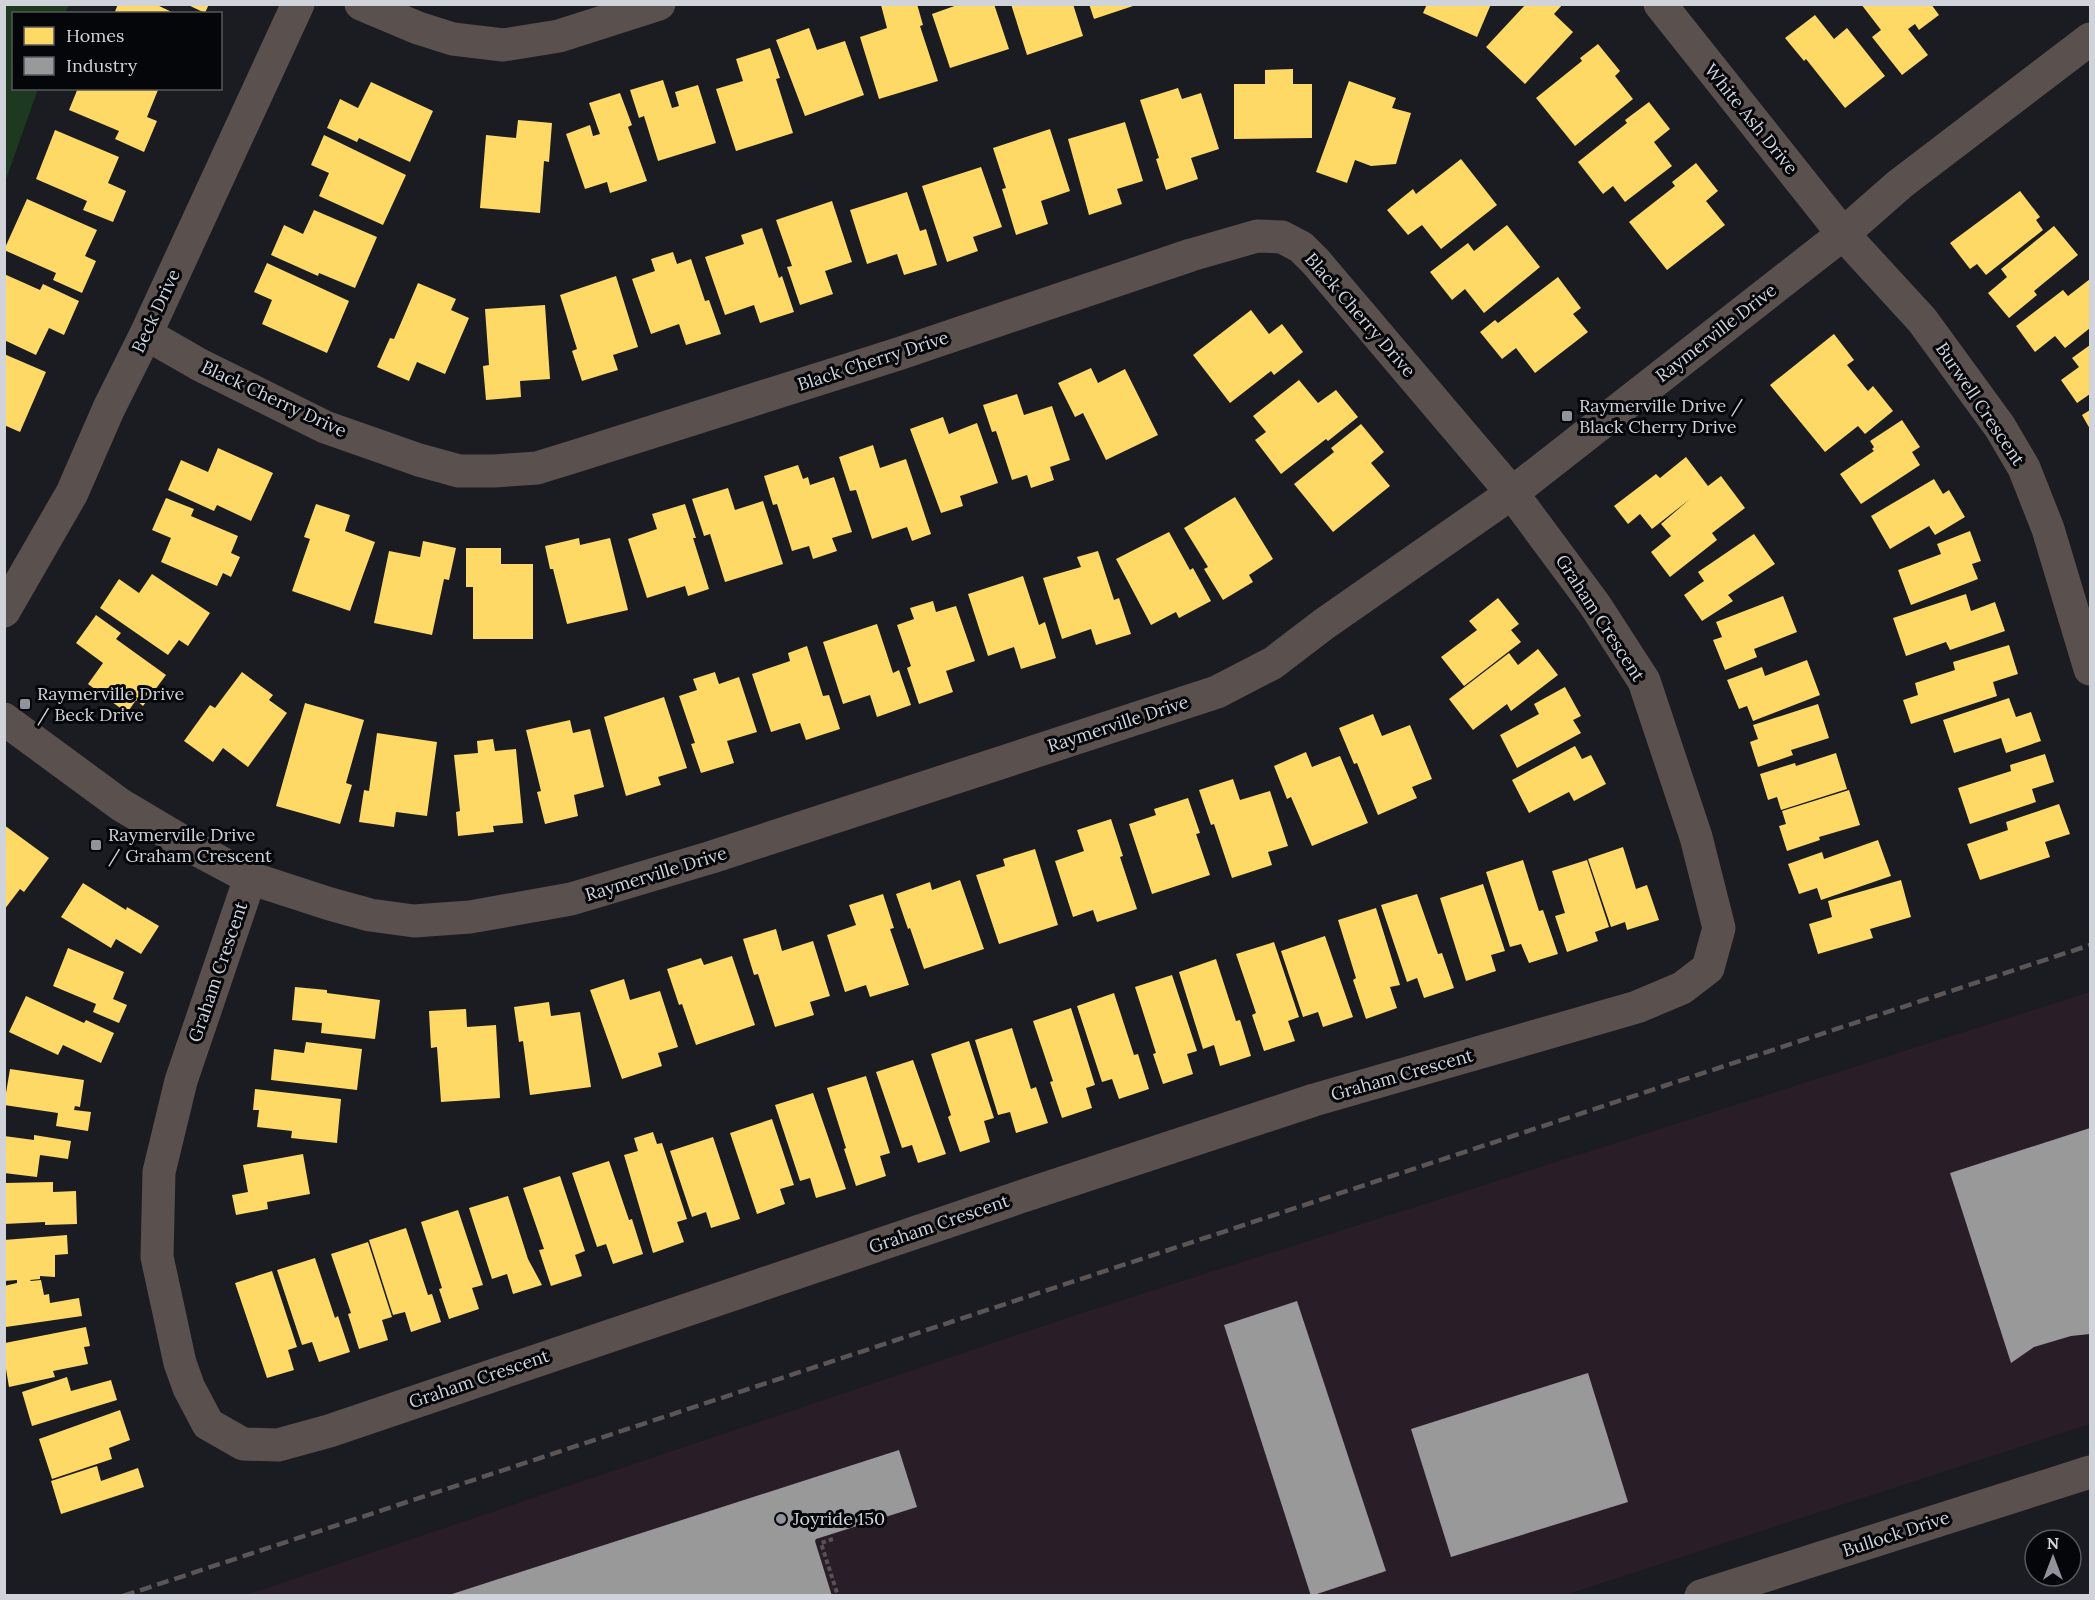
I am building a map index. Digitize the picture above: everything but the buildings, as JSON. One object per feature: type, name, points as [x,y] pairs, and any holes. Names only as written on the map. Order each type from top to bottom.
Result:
[{"type":"street","name":"Beck Drive","points":[[4,611],[72,493],[109,408],[146,334],[298,4]]},
{"type":"street","points":[[360,4],[388,17],[453,39],[503,45],[559,36],[658,4]]},
{"type":"street","name":"White Ash Drive","points":[[1660,4],[1844,234]]},
{"type":"street","name":"Raymerville Drive","points":[[4,719],[121,805],[190,846],[250,878],[360,912],[414,921],[470,917],[571,899],[712,857],[1217,692],[1273,663],[1324,624],[1512,493],[1844,234],[1900,184],[2091,39]]},
{"type":"street","name":"Burwell Crescent","points":[[1844,234],[1922,320],[1976,392],[2024,468],[2048,529],[2091,669]]},
{"type":"street","name":"Black Cherry Drive","points":[[146,334],[200,365],[325,427],[419,460],[459,471],[537,468],[898,354],[1191,255],[1257,236],[1282,237],[1301,248],[1316,262],[1512,493]]},
{"type":"street","name":"Graham Crescent","points":[[250,878],[181,1082],[161,1160],[157,1257],[180,1363],[189,1388],[208,1424],[243,1444],[278,1445],[329,1431],[1314,1100],[1637,1007],[1682,988],[1708,968],[1719,928],[1696,837],[1644,681],[1595,604],[1512,493]]},
{"type":"street","name":"Bullock Drive","points":[[1701,1596],[2091,1473]]},
{"type":"path","points":[[833,1539],[821,1543],[838,1596]]},
{"type":"shaded area","points":[[2090,992],[2090,1424],[1565,1595],[243,1596],[1079,1314]]},
{"type":"green space","points":[[5,4],[69,5],[66,12],[12,12],[12,90],[38,90],[5,182]]},
{"type":"railway","points":[[123,1596],[2090,945]]},
{"type":"place","name":"Raymerville Drive / Black Cherry Drive","points":[[1567,416]]},
{"type":"place","name":"Raymerville Drive / Beck Drive","points":[[25,704]]},
{"type":"place","name":"Raymerville Drive / Graham Crescent","points":[[96,845]]},
{"type":"place","name":"Joyride 150","points":[[781,1519]]}]
